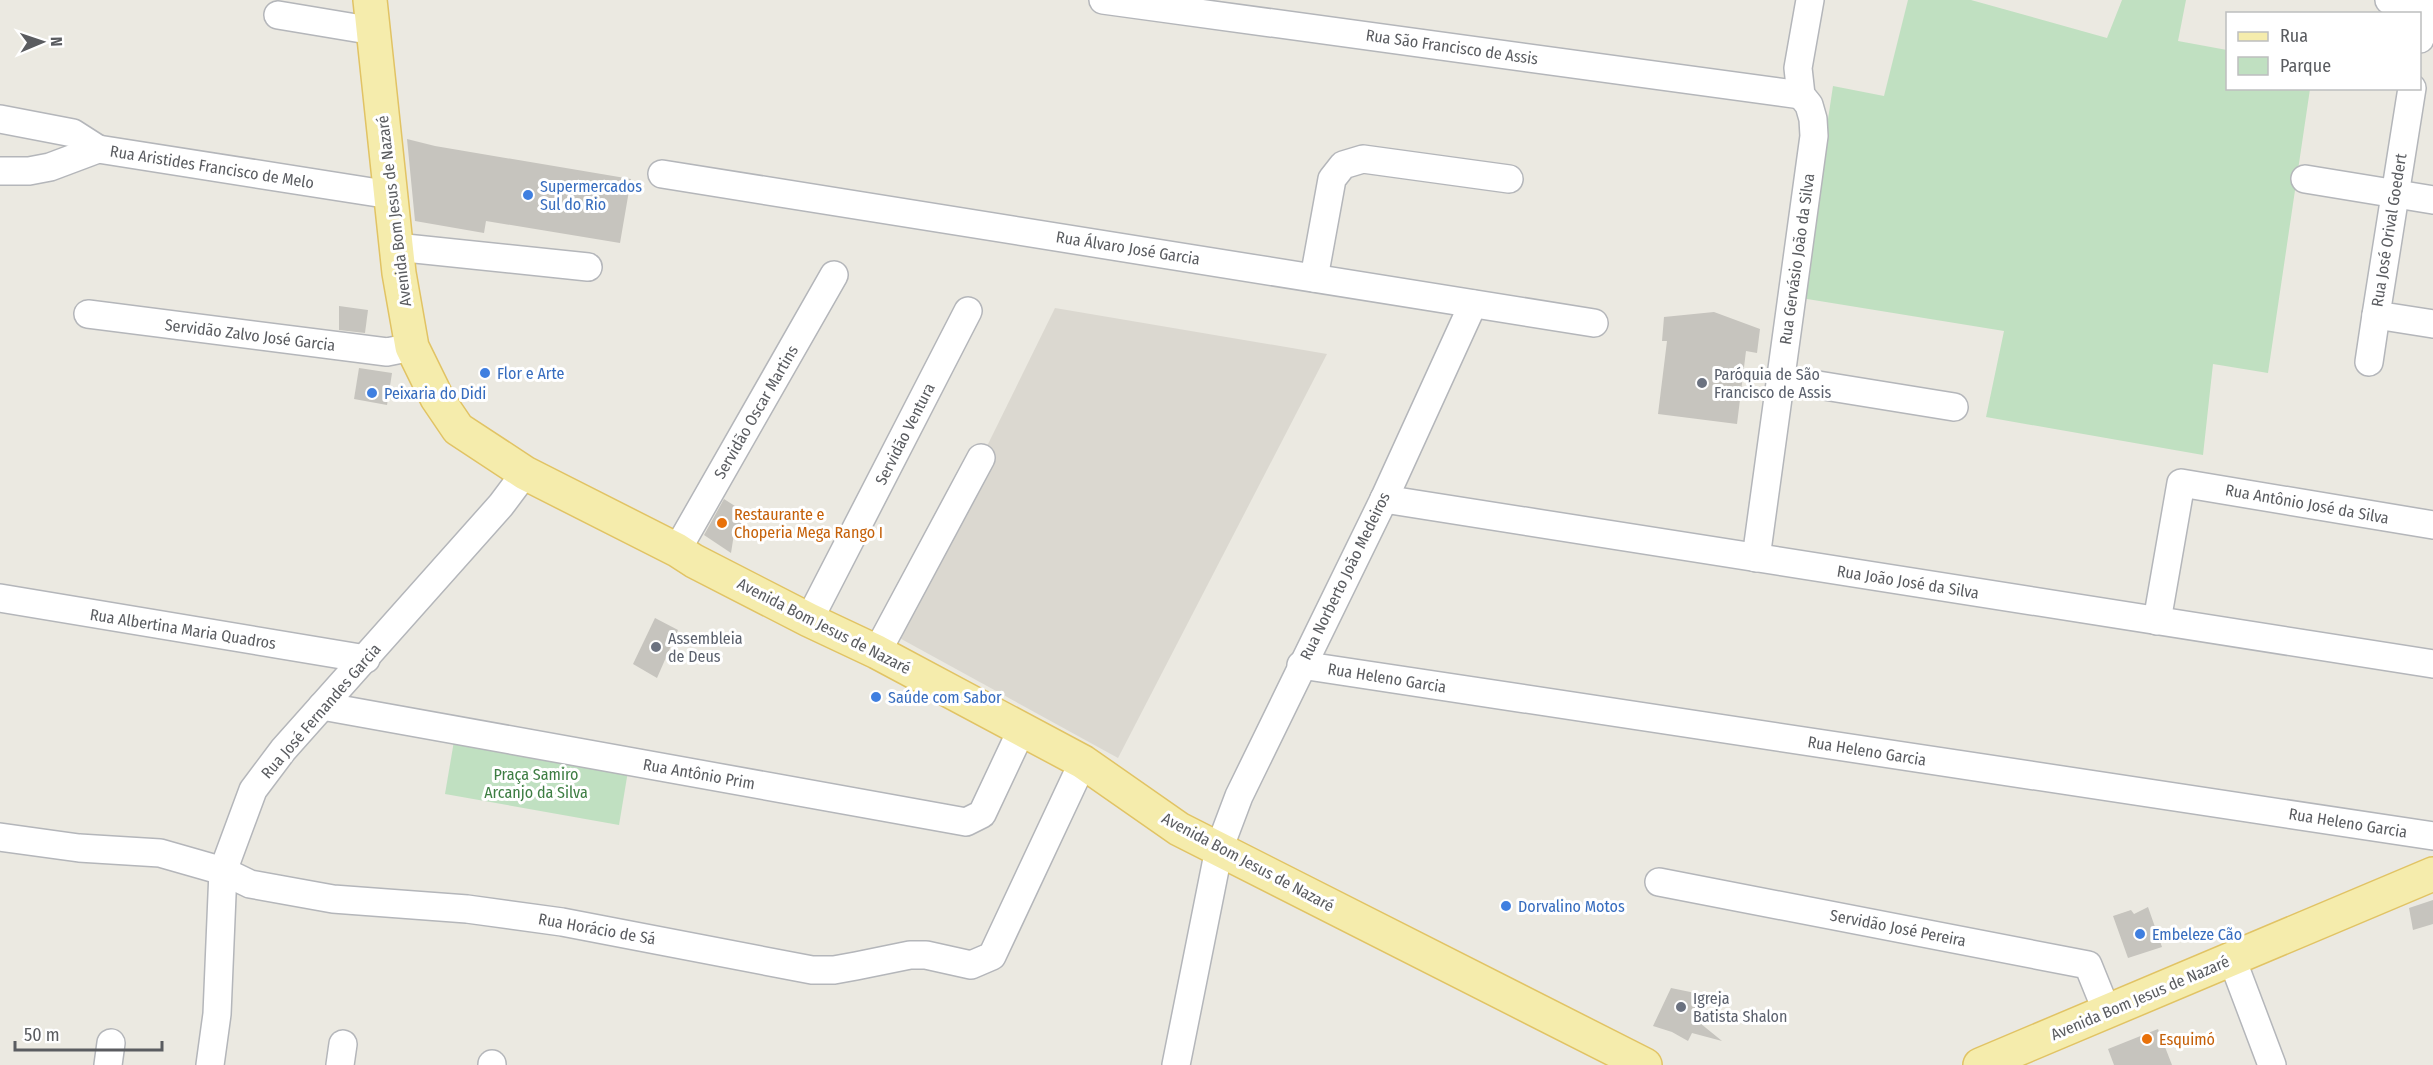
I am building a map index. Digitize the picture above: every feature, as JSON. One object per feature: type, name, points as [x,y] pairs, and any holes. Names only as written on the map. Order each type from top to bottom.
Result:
[{"type":"main road","name":"Avenida Bom Jesus de Nazaré","points":[[372,16],[396,247],[412,347],[437,398],[458,429],[525,473],[809,620],[877,652],[1083,762],[1179,829],[1645,1065]]},
{"type":"main road","name":"Avenida Bom Jesus de Nazaré","points":[[1980,1065],[2433,874]]},
{"type":"street","name":"Rua São Francisco de Assis","points":[[1103,0],[1801,94]]},
{"type":"street","name":"Rua Gervásio João da Silva","points":[[1756,558],[1814,136],[1811,112],[1801,94],[1798,68],[1810,0]]},
{"type":"street","points":[[2389,0],[2429,7],[2421,35]]},
{"type":"street","points":[[278,15],[372,16]]},
{"type":"street","name":"Rua José Orival Goedert","points":[[2412,90],[2376,315],[2433,324]]},
{"type":"street","points":[[0,118],[74,133],[98,149]]},
{"type":"street","name":"Rua Aristides Francisco de Melo","points":[[0,171],[29,171],[50,167],[98,149],[391,195]]},
{"type":"street","points":[[1314,278],[1332,179],[1343,165],[1363,159],[1509,179]]},
{"type":"street","name":"Rua Álvaro José Garcia","points":[[662,174],[1594,323]]},
{"type":"street","points":[[2305,179],[2433,200]]},
{"type":"street","points":[[396,247],[588,267]]},
{"type":"street","name":"Servidão Oscar Martins","points":[[677,550],[834,275]]},
{"type":"street","name":"Rua Norberto João Medeiros","points":[[1176,1065],[1220,849],[1239,796],[1384,499],[1473,304]]},
{"type":"street","name":"Servidão Ventura","points":[[809,620],[968,311]]},
{"type":"street","name":"Servidão Zalvo José Garcia","points":[[88,314],[387,352],[412,347]]},
{"type":"street","points":[[2369,362],[2376,315]]},
{"type":"street","points":[[1781,380],[1954,407]]},
{"type":"street","points":[[877,652],[981,458]]},
{"type":"street","name":"Rua José Fernandes Garcia","points":[[210,1065],[217,1014],[223,871],[253,790],[283,750],[501,505],[525,473]]},
{"type":"street","name":"Rua Antônio José da Silva","points":[[2157,621],[2181,483],[2433,525]]},
{"type":"street","name":"Rua João José da Silva","points":[[1384,499],[2433,664]]},
{"type":"street","name":"Rua Albertina Maria Quadros","points":[[0,598],[366,659]]},
{"type":"street","name":"Rua Heleno Garcia","points":[[1301,665],[2433,836]]},
{"type":"street","name":"Rua Antônio Prim","points":[[322,706],[966,822],[982,814],[1022,729]]},
{"type":"street","name":"Rua Horácio de Sá","points":[[0,837],[79,848],[159,853],[223,871],[250,884],[312,895],[524,916],[812,970],[856,966],[909,955],[926,955],[971,965],[992,956],[1083,762]]},
{"type":"street","name":"Servidão José Pereira","points":[[1659,882],[2088,965],[2106,1012]]},
{"type":"street","points":[[2232,959],[2272,1065]]},
{"type":"shaded area","points":[[1055,308],[1327,354],[1118,758],[894,635]]},
{"type":"green space","points":[[1908,0],[1971,0],[2107,38],[2122,0],[2186,0],[2178,41],[2226,50],[2226,90],[2310,90],[2268,373],[2213,364],[2203,455],[1986,417],[2004,331],[1801,298],[1833,86],[1884,96]]},
{"type":"green space","name":"Praça Samiro Arcanjo da Silva","points":[[454,741],[628,771],[619,825],[445,794]]},
{"type":"building","name":"Supermercados Sul do Rio","points":[[407,139],[435,146],[631,179],[620,243],[486,221],[484,233],[415,221]]},
{"type":"building","points":[[339,306],[368,310],[365,333],[339,330]]},
{"type":"building","name":"Paróquia de São Francisco de Assis","points":[[1714,312],[1760,329],[1757,353],[1746,351],[1737,424],[1658,414],[1667,341],[1662,341],[1664,317]]},
{"type":"building","points":[[359,368],[392,373],[387,405],[354,399]]},
{"type":"building","name":"Restaurante e Choperia Mega Rango I","points":[[724,499],[749,515],[734,534],[731,553],[704,535]]},
{"type":"building","name":"Assembleia de Deus","points":[[655,618],[678,630],[657,678],[633,664]]},
{"type":"building","points":[[2433,900],[2433,924],[2413,930],[2409,908]]},
{"type":"building","points":[[2148,907],[2162,947],[2128,958],[2113,916],[2131,910],[2134,914]]},
{"type":"building","name":"Igreja Batista Shalon","points":[[1671,988],[1705,995],[1695,1019],[1722,1041],[1692,1033],[1688,1041],[1672,1032],[1653,1026]]},
{"type":"building","name":"Esquimó","points":[[2158,1029],[2172,1065],[2114,1065],[2108,1049]]},
{"type":"place","name":"Supermercados Sul do Rio","points":[[528,195]]},
{"type":"place","name":"Flor e Arte","points":[[485,373]]},
{"type":"place","name":"Paróquia de São Francisco de Assis","points":[[1702,383]]},
{"type":"place","name":"Peixaria do Didi","points":[[372,393]]},
{"type":"place","name":"Restaurante e Choperia Mega Rango I","points":[[722,523]]},
{"type":"place","name":"Assembleia de Deus","points":[[656,647]]},
{"type":"place","name":"Saúde com Sabor","points":[[876,697]]},
{"type":"place","name":"Dorvalino Motos","points":[[1506,906]]},
{"type":"place","name":"Embeleze Cão","points":[[2140,934]]},
{"type":"place","name":"Igreja Batista Shalon","points":[[1681,1007]]},
{"type":"place","name":"Esquimó","points":[[2147,1039]]}]
